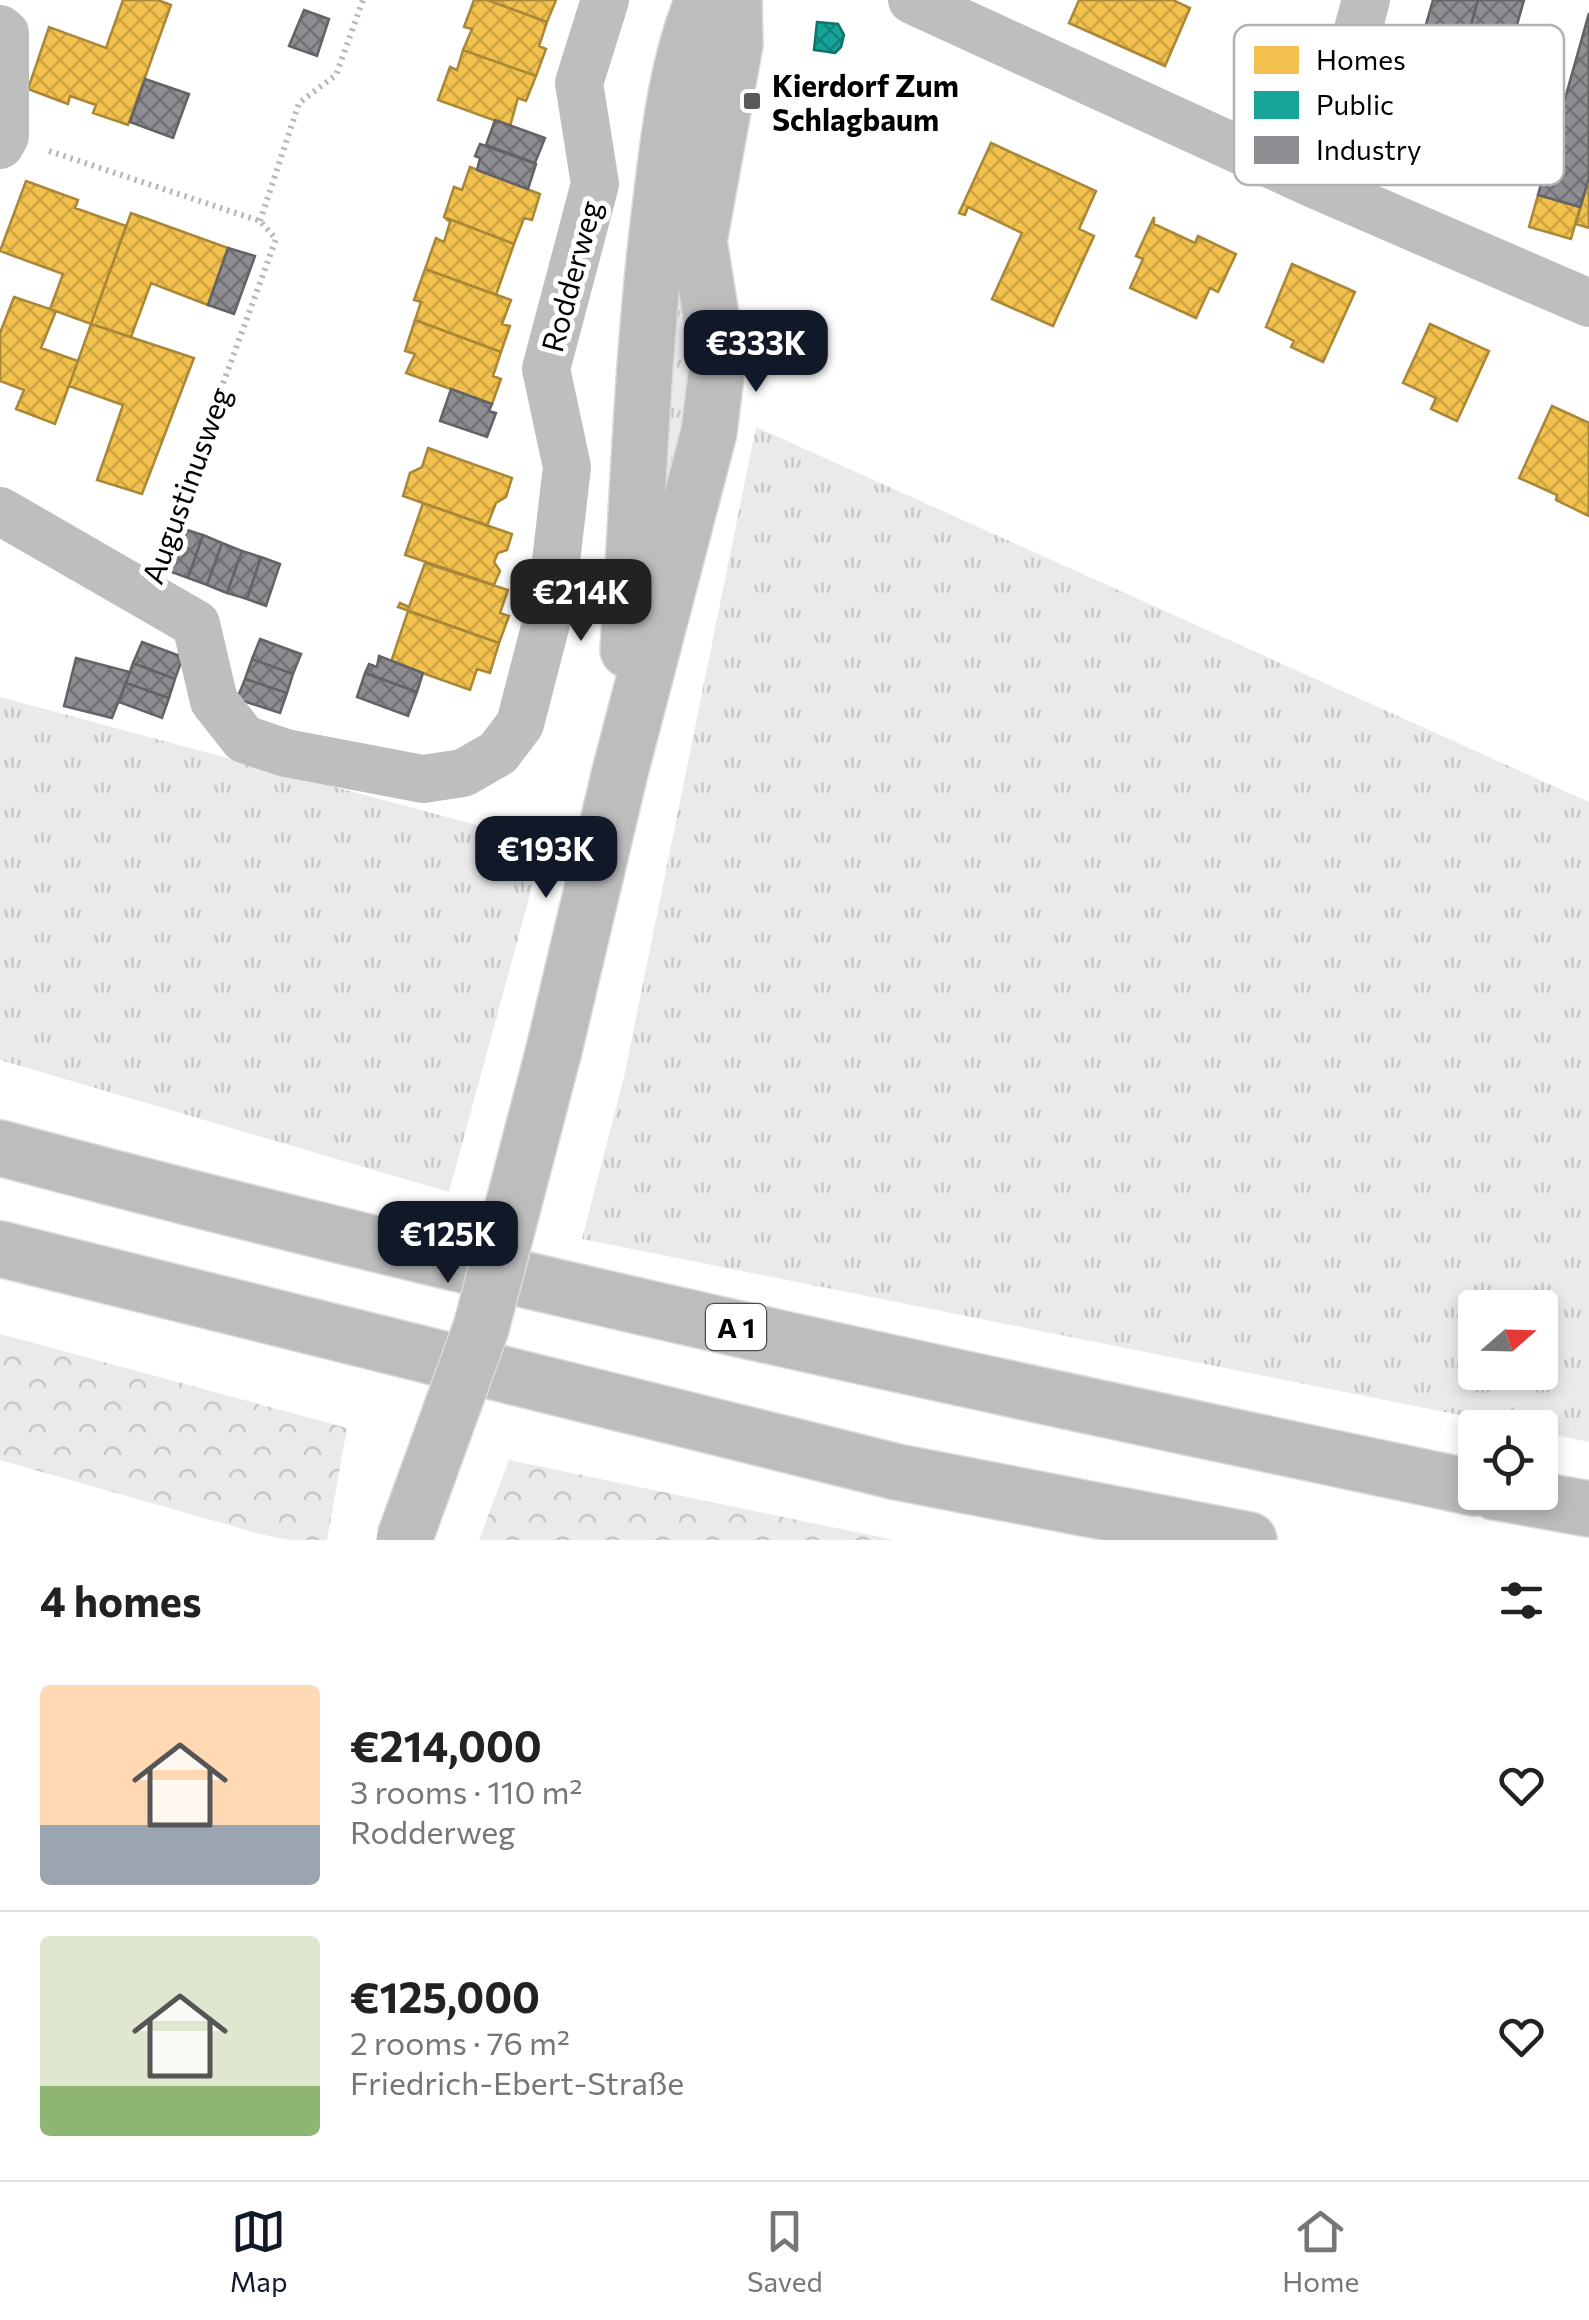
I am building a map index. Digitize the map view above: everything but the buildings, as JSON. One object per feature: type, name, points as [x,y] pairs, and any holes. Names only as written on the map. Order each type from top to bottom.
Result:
[{"type":"main road","points":[[620,772],[656,233],[688,35],[703,0]]},
{"type":"main road","points":[[404,1540],[481,1328],[709,432],[718,359],[699,241],[735,44],[734,0]]},
{"type":"main road","name":"A 1","points":[[0,1148],[205,1203],[981,1384],[1458,1484]]},
{"type":"main road","points":[[0,1249],[897,1472],[1249,1540]]},
{"type":"main road","points":[[1558,1504],[1589,1510]]},
{"type":"street","name":"Rodderweg","points":[[144,597],[196,624],[214,701],[244,739],[286,753],[423,779],[462,772],[498,753],[520,724],[551,604],[567,467],[546,370],[595,184],[578,83],[605,0]]},
{"type":"street","points":[[912,0],[1234,147]]},
{"type":"street","points":[[1359,25],[1366,0]]},
{"type":"street","points":[[0,30],[4,33],[2,140]]},
{"type":"street","points":[[1316,185],[1589,302]]},
{"type":"street","name":"Augustinusweg","points":[[0,511],[144,597]]},
{"type":"path","name":"Augustinusweg","points":[[144,597],[276,239],[260,221],[299,103],[336,74],[363,0]]},
{"type":"path","points":[[2,140],[260,221]]},
{"type":"green space","points":[[702,54],[696,337],[679,471],[658,477]]},
{"type":"green space","points":[[756,427],[1589,802],[1589,1442],[1558,1436],[1558,1410],[1458,1410],[1458,1415],[582,1239],[624,1077]]},
{"type":"green space","points":[[0,697],[544,843],[449,1192],[0,1060]]},
{"type":"green space","points":[[0,1334],[347,1428],[327,1540],[289,1540],[260,1534],[0,1460]]},
{"type":"green space","points":[[509,1460],[894,1540],[479,1540]]},
{"type":"place","name":"Kierdorf Zum Schlagbaum","points":[[752,101]]}]
